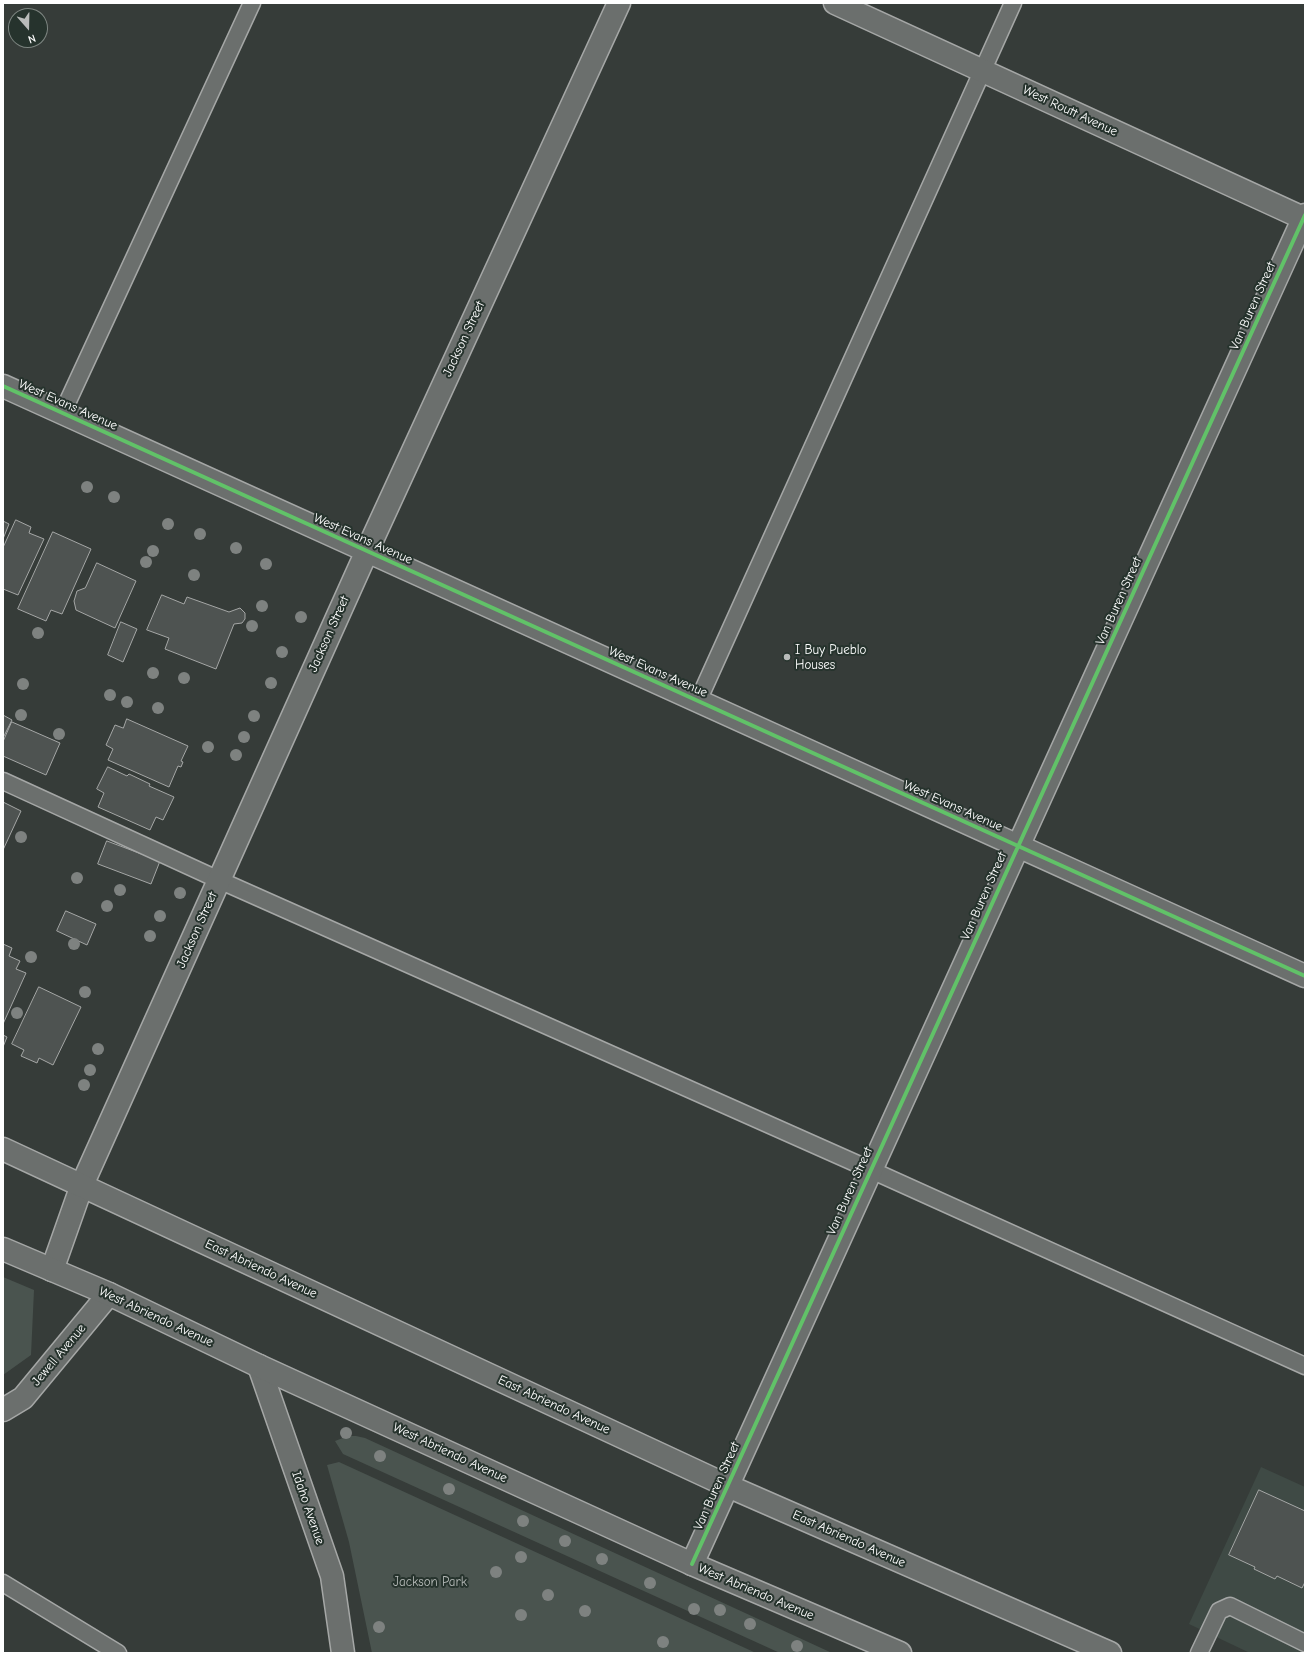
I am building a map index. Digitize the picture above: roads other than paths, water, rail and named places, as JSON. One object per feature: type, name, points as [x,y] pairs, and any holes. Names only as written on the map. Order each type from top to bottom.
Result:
[{"type":"street","name":"Jackson Street","points":[[52,1270],[82,1186],[367,551],[619,3]]},
{"type":"street","name":"West Routt Avenue","points":[[835,3],[1305,218]]},
{"type":"street","name":"Van Buren Street","points":[[692,1564],[1305,218]]},
{"type":"street","name":"West Evans Avenue","points":[[3,386],[1305,976]]},
{"type":"street","name":"East Abriendo Avenue","points":[[3,1149],[728,1486],[1110,1653]]},
{"type":"street","name":"West Abriendo Avenue","points":[[3,1249],[109,1294],[259,1366],[692,1564],[900,1653]]},
{"type":"street","name":"Jewell Avenue","points":[[3,1410],[23,1398],[109,1294]]},
{"type":"street","name":"Idaho Avenue","points":[[259,1366],[332,1576],[343,1653]]},
{"type":"lane","points":[[62,414],[252,3]]},
{"type":"lane","points":[[698,701],[1013,3]]},
{"type":"lane","points":[[3,781],[219,880],[871,1170],[1305,1366]]},
{"type":"lane","points":[[3,1583],[109,1651]]},
{"type":"lane","points":[[1199,1653],[1219,1611],[1230,1606],[1305,1643]]},
{"type":"place","name":"I Buy Pueblo Houses","points":[[787,657]]},
{"type":"park label","name":"Jackson Park","points":[[430,1582]]}]
